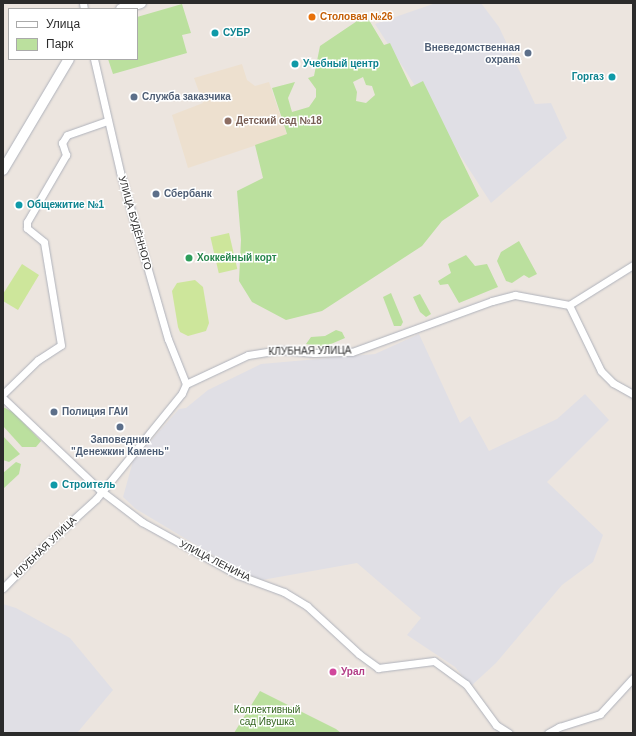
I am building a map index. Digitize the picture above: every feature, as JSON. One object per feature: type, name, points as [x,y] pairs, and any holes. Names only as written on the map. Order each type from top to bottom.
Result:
[{"type":"main road","points":[[124,8],[141,3]]},
{"type":"main road","points":[[3,170],[68,60]]},
{"type":"street","name":"УЛИЦА БУДЁННОГО","points":[[94,60],[107,121],[168,339],[186,384]]},
{"type":"street","points":[[3,394],[38,360],[62,345],[44,242],[27,228],[26,222],[66,155],[62,143],[67,134],[107,121]]},
{"type":"street","points":[[633,265],[569,305],[602,371],[613,383],[633,394]]},
{"type":"street","name":"КЛУБНАЯ УЛИЦА","points":[[3,588],[42,548],[96,499],[100,490],[182,393],[186,384],[248,355],[280,350],[314,353],[352,352],[492,301],[515,295],[569,305]]},
{"type":"street","name":"УЛИЦА ЛЕНИНА","points":[[3,398],[100,490],[142,522],[238,576],[284,592],[307,606],[359,654],[378,668],[434,661],[466,684],[496,725],[509,733]]},
{"type":"street","points":[[548,733],[559,727],[600,714],[633,678]]},
{"type":"shaded area","points":[[436,3],[481,3],[499,27],[535,104],[551,103],[567,138],[491,203],[375,24]]},
{"type":"shaded area","name":"Детский сад №18","points":[[242,64],[247,80],[255,86],[269,82],[287,135],[188,168],[172,115],[203,103],[194,78]]},
{"type":"shaded area","points":[[419,334],[460,423],[470,416],[489,451],[557,419],[585,394],[609,420],[547,482],[603,535],[593,562],[562,585],[496,663],[471,686],[455,667],[407,635],[421,618],[357,563],[262,580],[236,569],[136,509],[123,497],[133,461],[179,409],[186,408],[208,390],[261,364],[375,354]]},
{"type":"shaded area","points":[[3,604],[16,608],[70,638],[113,690],[77,733],[3,733]]},
{"type":"green space","points":[[182,4],[191,33],[182,35],[187,53],[113,74],[108,60],[138,60],[138,17]]},
{"type":"green space","points":[[366,15],[384,45],[390,43],[411,87],[423,81],[479,196],[442,221],[422,246],[322,311],[286,320],[252,302],[239,281],[241,240],[237,191],[263,178],[255,145],[287,134],[272,88],[295,82],[288,98],[292,112],[309,107],[316,97],[316,89],[308,78],[314,76],[320,46]],"holes":[[[363,77],[366,85],[372,86],[375,95],[366,103],[356,101],[357,92],[353,82]]]},
{"type":"green space","points":[[229,233],[237,269],[219,273],[210,237]]},
{"type":"green space","points":[[519,241],[537,274],[529,278],[524,275],[512,283],[506,281],[497,261],[501,252]]},
{"type":"green space","points":[[466,255],[475,266],[487,264],[498,287],[459,303],[448,284],[440,285],[438,281],[451,273],[448,264]]},
{"type":"green space","points":[[22,264],[39,275],[18,310],[3,301],[3,294]]},
{"type":"green space","points":[[195,280],[203,287],[209,323],[206,331],[188,336],[180,332],[178,327],[172,291],[177,283]]},
{"type":"green space","points":[[391,293],[403,322],[401,326],[394,326],[383,297]]},
{"type":"green space","points":[[420,294],[431,314],[426,317],[420,312],[413,297]]},
{"type":"green space","points":[[336,330],[342,332],[345,338],[324,347],[306,344],[311,337],[325,336]]},
{"type":"green space","points":[[3,407],[13,412],[41,441],[36,447],[22,447],[3,426]]},
{"type":"green space","points":[[3,436],[20,454],[9,462],[3,460]]},
{"type":"green space","points":[[16,462],[21,464],[19,474],[3,489],[3,473]]},
{"type":"green space","name":"Коллективный сад Ивушка","points":[[260,691],[336,729],[341,733],[234,733]]},
{"type":"place","name":"Столовая №26","points":[[312,17]]},
{"type":"place","name":"СУБР","points":[[215,33]]},
{"type":"place","name":"Вневедомственная охрана","points":[[528,53]]},
{"type":"place","name":"Учебный центр","points":[[295,64]]},
{"type":"place","name":"Горгаз","points":[[612,77]]},
{"type":"place","name":"Служба заказчика","points":[[134,97]]},
{"type":"place","name":"Детский сад №18","points":[[228,121]]},
{"type":"place","name":"Сбербанк","points":[[156,194]]},
{"type":"place","name":"Общежитие №1","points":[[19,205]]},
{"type":"place","name":"Хоккейный корт","points":[[189,258]]},
{"type":"place","name":"Полиция ГАИ","points":[[54,412]]},
{"type":"place","name":"Заповедник \"Денежкин Камень\"","points":[[120,427]]},
{"type":"place","name":"Строитель","points":[[54,485]]},
{"type":"place","name":"Урал","points":[[333,672]]}]
